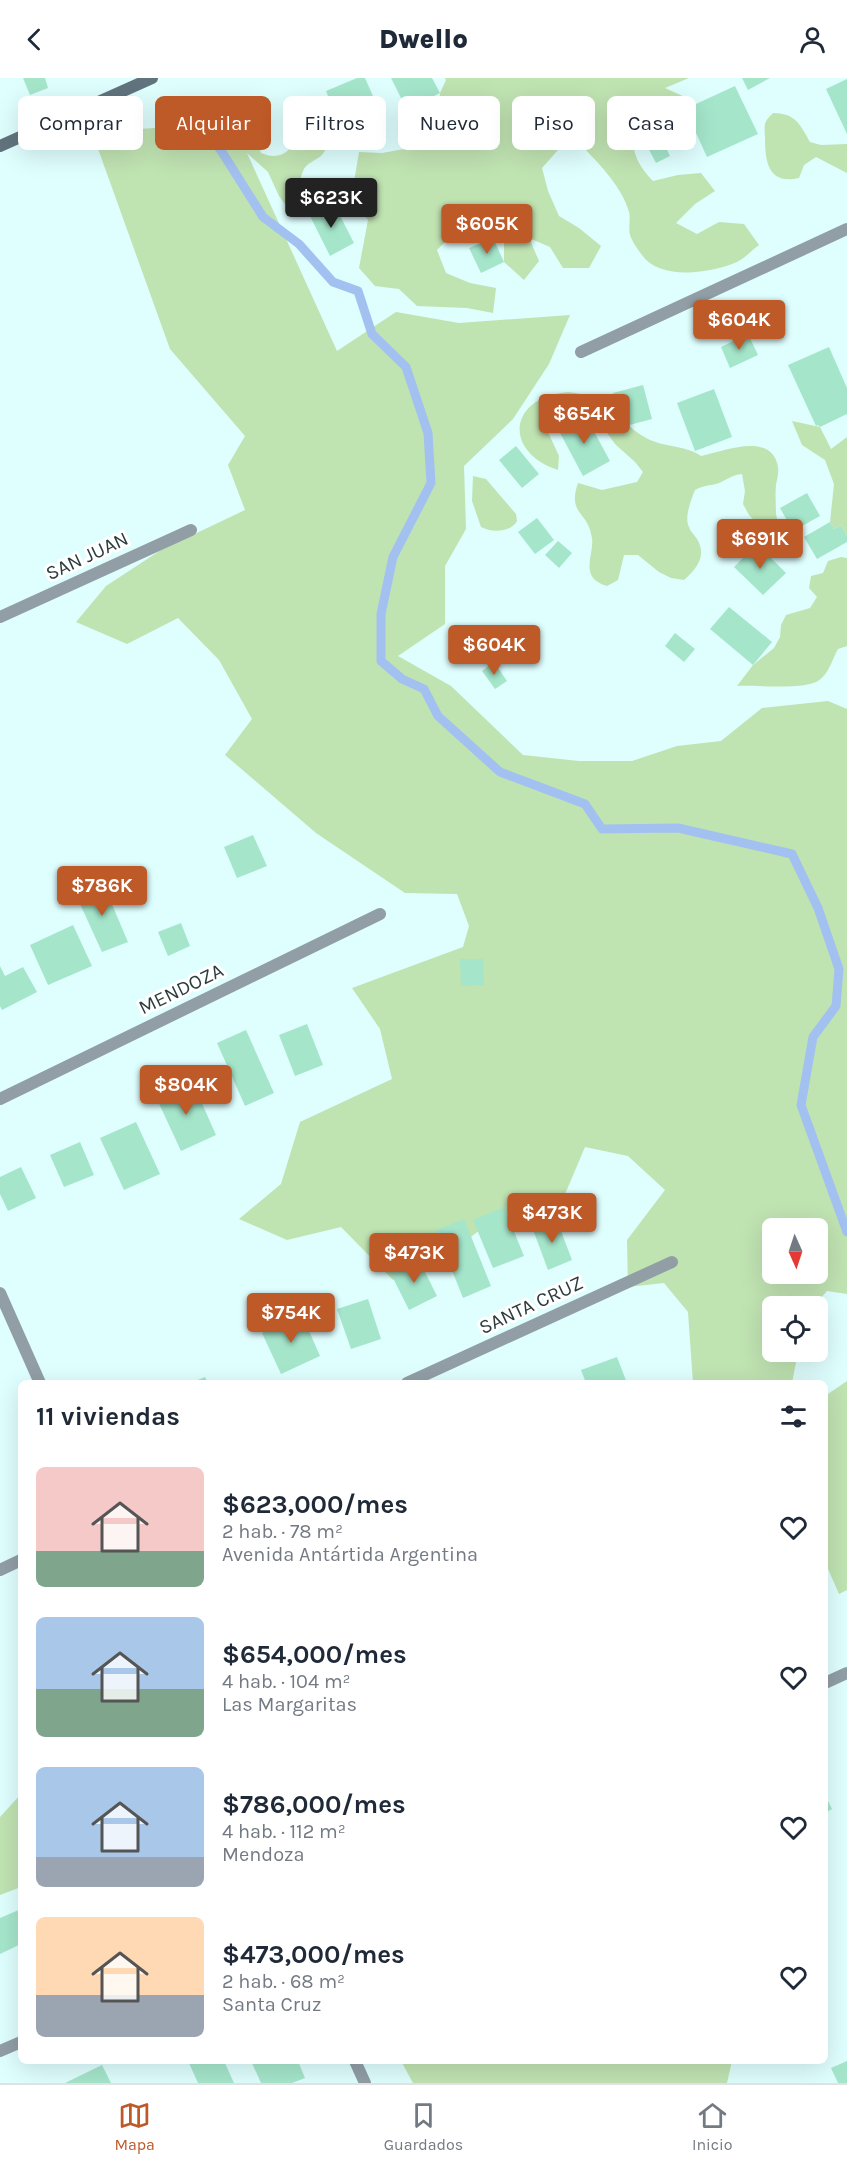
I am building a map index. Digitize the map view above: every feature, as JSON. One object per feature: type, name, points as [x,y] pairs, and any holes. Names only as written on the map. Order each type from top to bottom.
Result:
[{"type":"main road","points":[[0,146],[152,78]]},
{"type":"street","points":[[581,352],[847,229]]},
{"type":"street","name":"SAN JUAN","points":[[0,617],[191,530]]},
{"type":"street","name":"MENDOZA","points":[[0,1099],[380,914]]},
{"type":"street","name":"SANTA CRUZ","points":[[414,1380],[672,1262]]},
{"type":"street","points":[[0,1293],[39,1380]]},
{"type":"street","points":[[0,1570],[18,1561]]},
{"type":"street","points":[[828,1682],[847,1673]]},
{"type":"street","points":[[0,2051],[18,2043]]},
{"type":"street","points":[[356,2064],[365,2083]]},
{"type":"green space","points":[[445,78],[689,78],[665,88],[683,96],[607,96],[607,150],[634,150],[639,163],[653,181],[678,175],[701,173],[715,191],[695,204],[676,223],[697,234],[719,222],[744,224],[759,245],[737,262],[714,269],[673,272],[650,263],[642,255],[630,235],[630,215],[621,194],[586,150],[595,150],[595,96],[512,96],[512,150],[558,150],[542,168],[548,191],[559,216],[579,228],[601,246],[589,268],[563,268],[550,247],[529,238],[539,261],[524,280],[504,262],[504,233],[483,219],[456,231],[437,250],[446,273],[470,283],[496,288],[493,313],[467,308],[417,306],[399,289],[375,286],[359,268],[368,220],[351,200],[359,152],[500,150],[500,96],[440,96]]},
{"type":"green space","points":[[773,113],[792,117],[810,142],[821,145],[847,144],[847,173],[816,157],[804,165],[799,178],[781,178],[775,175],[768,163],[765,147],[765,124]]},
{"type":"green space","points":[[155,128],[155,150],[260,150],[261,153],[272,156],[281,155],[289,150],[325,150],[321,156],[304,168],[301,179],[302,204],[292,214],[279,196],[268,172],[247,153],[337,351],[396,312],[459,323],[570,315],[549,364],[513,419],[464,466],[466,529],[445,566],[445,624],[398,656],[451,686],[523,755],[579,761],[632,761],[677,746],[721,741],[762,708],[828,701],[847,709],[847,1294],[827,1291],[823,1296],[762,1296],[762,1362],[796,1362],[793,1380],[693,1380],[688,1312],[664,1283],[628,1287],[627,1240],[665,1190],[628,1156],[585,1147],[560,1206],[500,1215],[456,1248],[393,1280],[341,1227],[287,1240],[239,1219],[281,1184],[300,1122],[392,1079],[380,1029],[352,988],[463,947],[469,926],[457,894],[405,893],[316,833],[225,755],[252,719],[219,660],[178,618],[127,644],[76,622],[106,586],[161,550],[245,510],[228,465],[245,436],[170,349],[98,150],[143,150],[143,129]]},
{"type":"green space","points":[[568,392],[601,400],[624,422],[648,439],[689,450],[701,456],[746,446],[767,449],[774,456],[778,467],[776,514],[784,540],[773,546],[767,534],[749,515],[743,504],[745,491],[742,474],[695,490],[687,519],[698,541],[701,554],[695,569],[684,580],[671,578],[659,572],[638,555],[624,555],[618,580],[607,586],[594,579],[590,570],[592,538],[590,529],[575,501],[578,483],[602,490],[637,482],[643,472],[615,444],[598,420],[576,412],[551,420],[548,432],[559,456],[558,470],[540,461],[528,450],[521,438],[520,426],[524,414],[534,404],[548,396]]},
{"type":"green space","points":[[792,421],[820,427],[831,449],[847,437],[847,536],[841,525],[834,529],[830,522],[834,484],[825,460],[802,445]]},
{"type":"green space","points":[[473,476],[486,479],[516,514],[517,521],[514,525],[501,530],[481,527],[472,501]]},
{"type":"green space","points":[[841,557],[847,558],[847,646],[838,649],[825,675],[811,684],[737,686],[753,665],[774,648],[780,637],[781,625],[786,615],[810,608],[817,597],[809,588],[811,576],[823,573],[828,561]]},
{"type":"green space","points":[[847,1381],[847,1590],[839,1594],[828,1569],[828,1394]]},
{"type":"green space","points":[[18,1797],[18,1888],[0,1895],[0,1817]]},
{"type":"green space","points":[[403,2064],[731,2064],[727,2083],[413,2083]]},
{"type":"building","points":[[23,78],[45,78],[48,88],[30,95]]},
{"type":"building","points":[[357,78],[365,78],[373,96],[328,96],[326,91]]},
{"type":"building","points":[[391,78],[432,78],[440,93],[434,96],[400,96]]},
{"type":"building","points":[[742,78],[770,78],[748,90]]},
{"type":"building","points":[[847,79],[847,134],[826,89]]},
{"type":"building","points":[[735,86],[758,134],[707,157],[696,133],[696,104]]},
{"type":"building","points":[[649,150],[667,150],[670,156],[656,163]]},
{"type":"building","points":[[333,202],[354,243],[330,256],[309,214]]},
{"type":"building","points":[[493,238],[504,262],[481,273],[469,248]]},
{"type":"building","points":[[748,334],[758,355],[730,368],[721,347]]},
{"type":"building","points":[[829,347],[847,388],[847,414],[820,427],[816,426],[788,365]]},
{"type":"building","points":[[643,385],[652,419],[622,427],[613,393]]},
{"type":"building","points":[[714,389],[732,437],[695,451],[677,403]]},
{"type":"building","points":[[585,415],[610,461],[583,476],[558,429]]},
{"type":"building","points":[[516,446],[539,474],[522,488],[499,460]]},
{"type":"building","points":[[807,493],[820,516],[793,531],[780,508]]},
{"type":"building","points":[[537,518],[554,540],[535,554],[518,532]]},
{"type":"building","points":[[830,522],[834,529],[841,525],[847,536],[847,542],[817,559],[804,537]]},
{"type":"building","points":[[558,541],[572,553],[559,568],[545,555]]},
{"type":"building","points":[[757,544],[786,573],[763,595],[734,567]]},
{"type":"building","points":[[729,607],[772,642],[753,665],[710,629]]},
{"type":"building","points":[[675,633],[695,649],[684,662],[665,646]]},
{"type":"building","points":[[494,662],[507,681],[495,689],[482,671]]},
{"type":"building","points":[[253,835],[267,866],[237,878],[224,847]]},
{"type":"building","points":[[102,881],[128,942],[102,952],[75,893]]},
{"type":"building","points":[[181,923],[190,946],[168,956],[158,932]]},
{"type":"building","points":[[73,925],[92,966],[48,985],[30,945]]},
{"type":"building","points":[[460,959],[483,959],[484,985],[461,986]]},
{"type":"building","points":[[0,966],[5,976],[23,967],[37,992],[2,1010],[0,1006]]},
{"type":"building","points":[[307,1024],[323,1065],[295,1076],[279,1035]]},
{"type":"building","points":[[246,1030],[274,1093],[245,1106],[217,1043]]},
{"type":"building","points":[[192,1081],[216,1135],[181,1151],[156,1097]]},
{"type":"building","points":[[136,1122],[160,1174],[124,1190],[100,1138]]},
{"type":"building","points":[[80,1142],[94,1175],[64,1187],[50,1155]]},
{"type":"building","points":[[21,1167],[36,1198],[8,1211],[0,1194],[0,1177]]},
{"type":"building","points":[[504,1207],[524,1256],[493,1268],[473,1220]]},
{"type":"building","points":[[556,1218],[572,1260],[548,1270],[532,1227]]},
{"type":"building","points":[[464,1219],[491,1286],[463,1298],[436,1230]]},
{"type":"building","points":[[418,1258],[437,1296],[409,1310],[390,1272]]},
{"type":"building","points":[[368,1299],[381,1339],[351,1349],[337,1309]]},
{"type":"building","points":[[302,1315],[320,1356],[281,1374],[262,1333]]},
{"type":"building","points":[[617,1357],[626,1380],[585,1380],[581,1370]]},
{"type":"building","points":[[18,1910],[18,1945],[0,1954],[0,1918]]},
{"type":"building","points":[[847,2061],[847,2083],[838,2083],[831,2068]]},
{"type":"building","points":[[189,2064],[225,2064],[234,2083],[198,2083]]},
{"type":"building","points":[[252,2064],[299,2064],[305,2078],[292,2083],[261,2083]]},
{"type":"building","points":[[102,2065],[111,2083],[65,2083]]},
{"type":"waterway","points":[[220,150],[263,217],[299,244],[333,282],[358,291],[372,334],[406,367],[428,433],[431,483],[393,557],[381,614],[381,661],[402,679],[424,689],[438,716],[500,772],[585,804],[602,829],[678,828],[792,854],[818,908],[839,969],[836,1006],[813,1037],[801,1105],[847,1232]]}]
